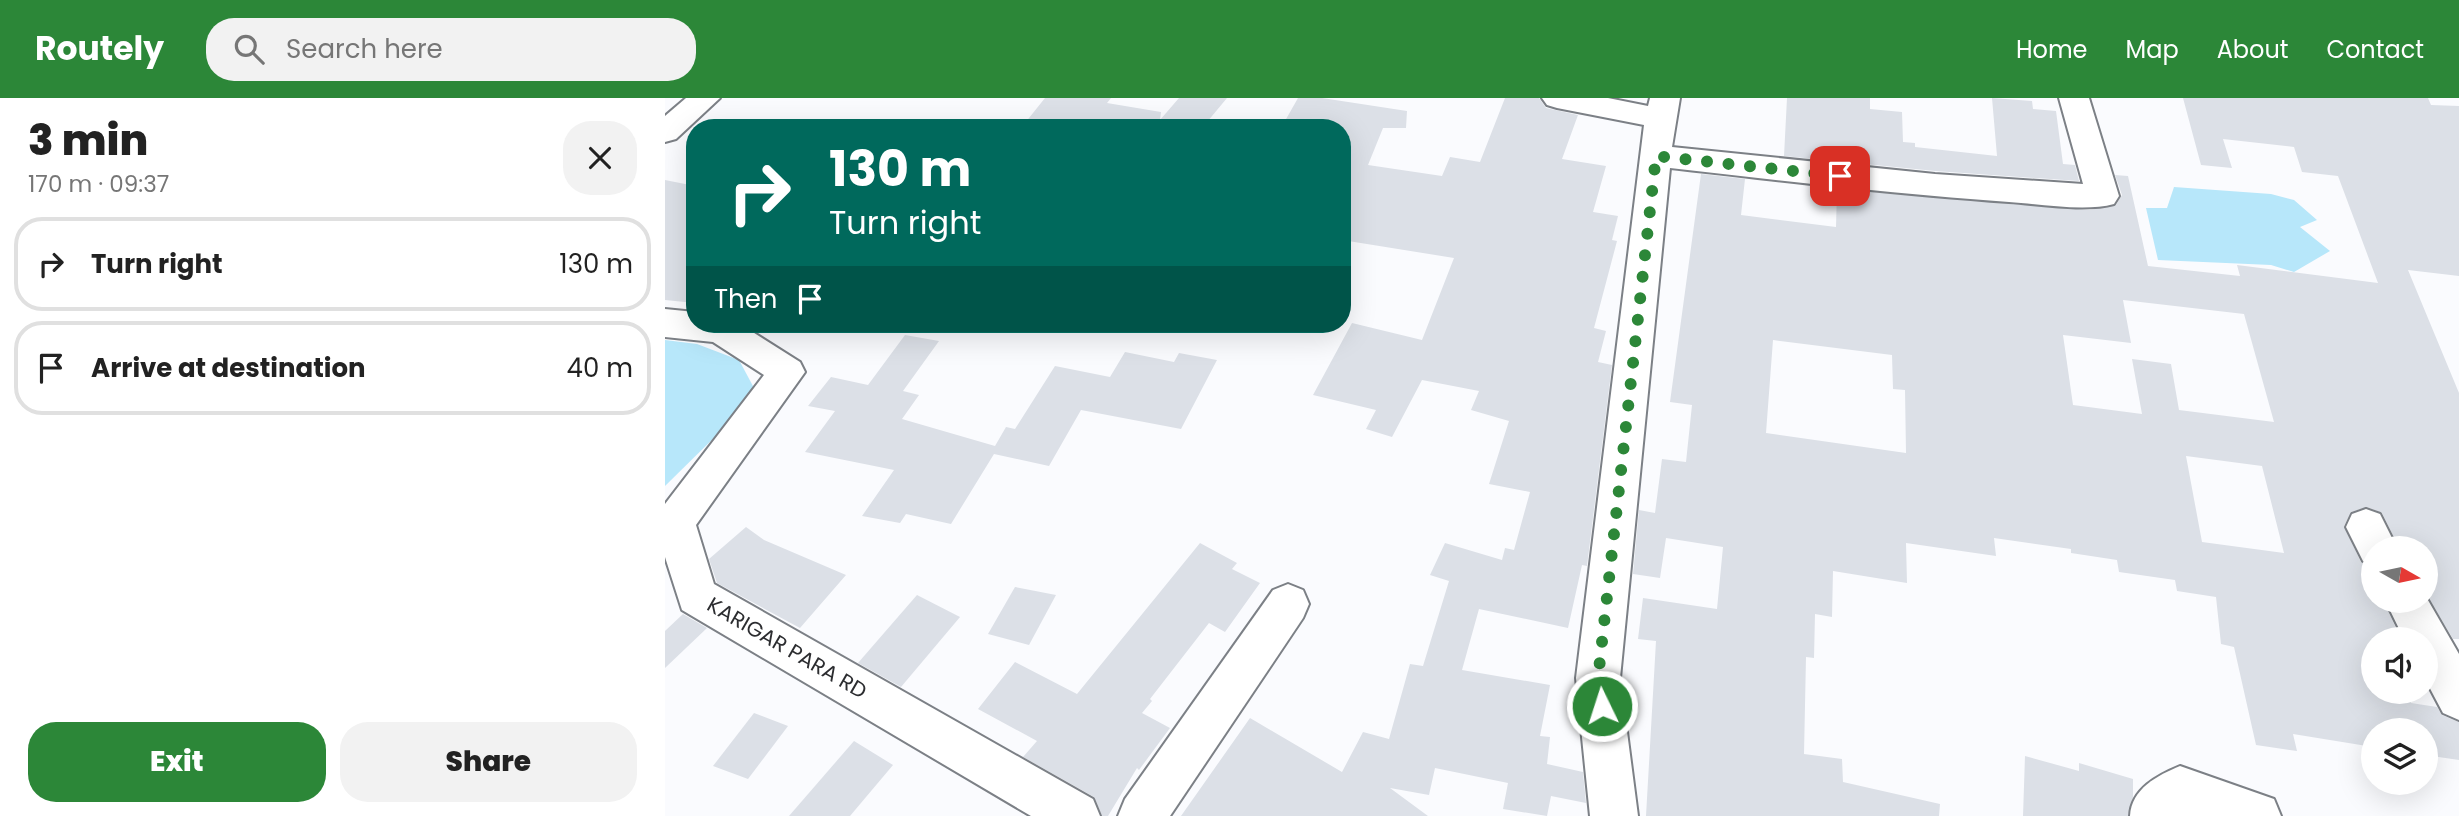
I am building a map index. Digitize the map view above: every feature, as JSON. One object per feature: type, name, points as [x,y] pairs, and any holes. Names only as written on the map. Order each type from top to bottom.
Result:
[{"type":"street","points":[[665,132],[705,98]]},
{"type":"street","points":[[1557,98],[1663,108],[1598,678],[1614,816]]},
{"type":"street","points":[[1656,156],[1879,180],[2103,196],[2074,98]]},
{"type":"street","name":"KARIGAR PARA RD","points":[[665,323],[686,325]]},
{"type":"street","name":"KARIGAR PARA RD","points":[[727,333],[787,372],[675,522],[697,596],[1076,816]]},
{"type":"street","points":[[1142,816],[1288,604]]},
{"type":"street","points":[[2413,613],[2459,698]]},
{"type":"street","points":[[2154,816],[2154,810],[2181,789],[2257,816]]},
{"type":"water","points":[[2174,187],[2271,194],[2294,200],[2317,220],[2300,227],[2330,251],[2294,272],[2271,265],[2158,260],[2146,208],[2167,208]]},
{"type":"water","points":[[665,340],[697,344],[739,360],[754,388],[728,424],[665,486]]},
{"type":"building","points":[[1045,98],[1111,98],[1107,103],[1161,112],[1160,119],[1028,119]]},
{"type":"building","points":[[1179,98],[1227,98],[1210,119],[1161,119]]},
{"type":"building","points":[[1298,98],[1322,98],[1407,111],[1406,128],[1383,128],[1368,165],[1442,176],[1450,157],[1480,162],[1505,98],[1539,98],[1546,108],[1578,115],[1562,159],[1606,166],[1593,212],[1618,216],[1612,240],[1617,241],[1594,328],[1606,331],[1598,362],[1612,365],[1587,566],[1582,565],[1568,628],[1479,609],[1462,670],[1550,685],[1540,736],[1550,737],[1547,764],[1583,772],[1586,803],[1551,796],[1547,816],[1503,809],[1508,783],[1435,768],[1429,795],[1390,788],[1428,816],[1181,816],[1250,718],[1342,772],[1363,732],[1389,739],[1410,664],[1423,666],[1449,581],[1430,575],[1445,543],[1502,560],[1505,548],[1514,550],[1530,492],[1489,484],[1509,421],[1471,410],[1479,391],[1422,380],[1392,437],[1366,429],[1376,410],[1313,395],[1347,333],[1351,333],[1352,323],[1422,340],[1454,258],[1351,241],[1351,119],[1286,119]]},
{"type":"building","points":[[1787,98],[1870,98],[1870,109],[1902,112],[1903,142],[1915,143],[1915,147],[1997,156],[1992,98],[2032,101],[2033,109],[2056,111],[2063,164],[2075,165],[2079,181],[1935,171],[1784,156]]},
{"type":"building","points":[[2183,98],[2428,98],[2431,105],[2459,106],[2459,276],[2408,270],[2459,393],[2459,639],[2453,639],[2438,613],[2438,536],[2393,536],[2382,513],[2367,507],[2351,512],[2344,526],[2361,562],[2361,613],[2389,613],[2395,627],[2361,627],[2361,704],[2418,704],[2437,707],[2442,715],[2459,722],[2459,760],[2438,757],[2438,718],[2361,718],[2361,745],[2293,734],[2297,751],[2256,745],[2234,647],[2221,644],[2216,597],[2177,591],[2175,580],[2119,572],[2117,560],[2071,553],[2071,549],[1994,538],[1996,556],[1906,543],[1907,583],[1833,571],[1832,617],[1815,614],[1814,658],[1806,657],[1804,754],[1842,759],[1843,782],[1940,804],[1939,816],[1646,816],[1656,641],[1638,639],[1643,598],[1717,609],[1723,547],[1666,538],[1660,578],[1633,574],[1639,510],[1655,513],[1662,459],[1686,462],[1692,405],[1670,402],[1701,174],[1745,179],[1741,215],[1836,227],[1837,189],[2090,210],[2116,205],[2122,195],[2115,175],[2128,176],[2148,266],[2240,276],[2237,265],[2378,283],[2338,176],[2302,172],[2294,147],[2223,139],[2232,168],[2201,165]],"holes":[[[2123,300],[2244,314],[2274,422],[2179,410],[2171,364],[2132,359],[2142,414],[2073,405],[2063,335],[2131,343]],[[1773,340],[1892,355],[1893,389],[1905,390],[1906,453],[1766,433]],[[2186,456],[2262,466],[2284,553],[2202,542]]]},
{"type":"building","points":[[665,180],[686,184],[686,302],[665,300]]},
{"type":"building","points":[[905,335],[939,341],[903,391],[919,395],[902,419],[995,446],[1006,427],[1015,429],[1055,366],[1110,377],[1125,352],[1174,362],[1179,353],[1217,360],[1181,429],[1081,410],[1049,466],[994,454],[951,524],[906,514],[900,523],[862,516],[894,470],[805,452],[835,411],[808,406],[831,377],[868,385]]},
{"type":"building","points":[[746,527],[764,540],[846,575],[800,628],[717,583],[709,559]]},
{"type":"building","points":[[1200,543],[1237,563],[1232,569],[1260,583],[1225,632],[1209,623],[1150,699],[1152,701],[1142,713],[1170,728],[1139,770],[1137,768],[1108,816],[1102,816],[1094,797],[1023,757],[1037,741],[978,709],[1015,662],[1077,694]]},
{"type":"building","points":[[1015,587],[1056,595],[1029,645],[988,634]]},
{"type":"building","points":[[917,595],[960,617],[901,687],[858,663]]},
{"type":"building","points":[[683,614],[707,628],[665,668],[665,631]]},
{"type":"building","points":[[754,713],[788,726],[748,779],[713,766]]},
{"type":"building","points":[[854,741],[893,765],[850,816],[789,816]]},
{"type":"building","points":[[2025,756],[2079,771],[2079,763],[2133,779],[2133,797],[2128,816],[2023,816]]},
{"type":"route","points":[[1602,706],[1598,678],[1656,156],[1840,176]]}]
